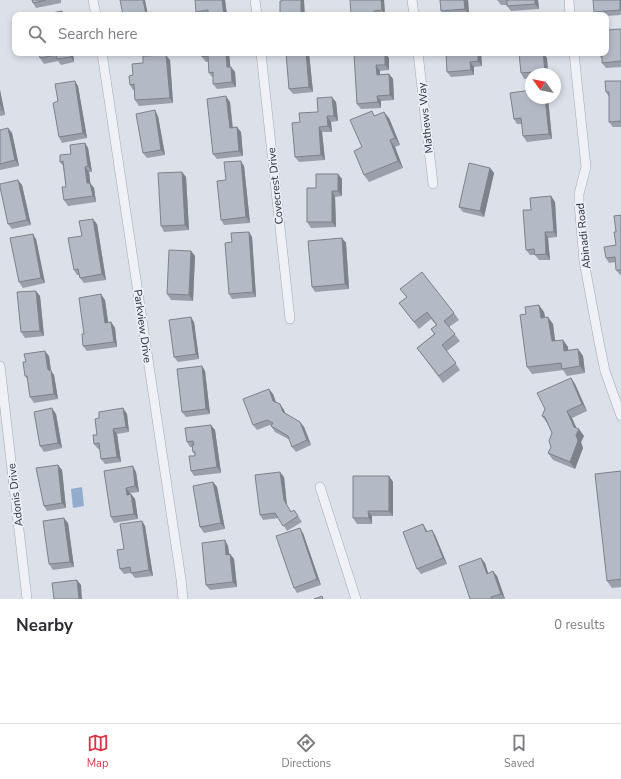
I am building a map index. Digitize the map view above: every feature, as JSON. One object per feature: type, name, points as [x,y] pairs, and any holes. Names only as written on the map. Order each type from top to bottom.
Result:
[{"type":"street","points":[[93,0],[95,12]]},
{"type":"street","points":[[255,0],[257,12]]},
{"type":"street","points":[[412,0],[414,12]]},
{"type":"street","points":[[569,0],[570,12]]},
{"type":"street","name":"Parkview Drive","points":[[102,56],[183,599]]},
{"type":"street","name":"Covecrest Drive","points":[[261,56],[290,319]]},
{"type":"street","name":"Mathews Way","points":[[418,56],[432,184]]},
{"type":"street","name":"Abinadi Road","points":[[574,56],[586,167],[579,194],[584,261],[605,371],[621,416]]},
{"type":"street","name":"Adonis Drive","points":[[0,366],[27,599]]},
{"type":"street","points":[[320,487],[356,599]]},
{"type":"water","points":[[82,487],[84,506],[73,508],[71,489]]},
{"type":"building","points":[[32,0],[46,0],[33,3]]},
{"type":"building","points":[[120,0],[143,0],[145,12],[122,12]]},
{"type":"building","points":[[195,0],[222,0],[224,12],[208,12],[208,10],[196,12]]},
{"type":"building","points":[[301,0],[301,12],[280,12],[280,1]]},
{"type":"building","points":[[350,0],[381,0],[382,10],[374,12],[351,12]]},
{"type":"building","points":[[440,0],[464,0],[465,9],[441,11]]},
{"type":"building","points":[[507,0],[535,0],[535,4],[507,6]]},
{"type":"building","points":[[593,0],[620,0],[620,10],[594,12]]},
{"type":"building","points":[[621,29],[621,61],[602,63],[602,56],[609,56],[609,30]]},
{"type":"building","points":[[40,56],[51,56],[40,58]]},
{"type":"building","points":[[56,56],[71,57],[57,59]]},
{"type":"building","points":[[143,56],[166,56],[170,98],[135,100],[134,84],[130,85],[129,76],[133,75],[132,64],[143,63]]},
{"type":"building","points":[[208,56],[226,56],[227,67],[231,67],[232,82],[213,84],[213,72],[209,73]]},
{"type":"building","points":[[286,56],[306,56],[309,87],[289,89]]},
{"type":"building","points":[[354,56],[385,56],[385,65],[376,65],[377,75],[389,74],[390,95],[377,96],[378,102],[357,104]]},
{"type":"building","points":[[446,56],[478,56],[478,61],[470,62],[471,70],[447,72]]},
{"type":"building","points":[[519,56],[543,56],[545,68],[525,68],[525,73],[521,73]]},
{"type":"building","points":[[75,81],[83,133],[59,137],[53,103],[58,101],[55,84]]},
{"type":"building","points":[[605,81],[621,81],[621,121],[609,122],[609,92],[606,92]]},
{"type":"building","points":[[525,91],[525,104],[546,104],[549,134],[523,136],[521,118],[514,119],[510,93]]},
{"type":"building","points":[[226,96],[230,128],[237,127],[239,151],[213,154],[207,99]]},
{"type":"building","points":[[332,97],[334,116],[327,116],[328,126],[319,127],[321,155],[295,157],[292,123],[300,122],[299,113],[318,112],[317,98]]},
{"type":"building","points":[[155,110],[161,150],[143,153],[136,114]]},
{"type":"building","points":[[372,111],[374,116],[384,112],[395,138],[390,140],[398,161],[364,175],[354,151],[362,147],[350,120]]},
{"type":"building","points":[[8,128],[15,160],[0,164],[0,130]]},
{"type":"building","points":[[85,143],[88,166],[85,167],[87,183],[90,183],[93,196],[64,200],[62,187],[66,187],[63,161],[60,162],[60,155],[71,154],[70,145]]},
{"type":"building","points":[[241,161],[246,217],[221,220],[217,181],[226,180],[224,162]]},
{"type":"building","points":[[469,163],[490,168],[480,211],[459,207]]},
{"type":"building","points":[[182,172],[185,225],[161,226],[158,173]]},
{"type":"building","points":[[316,174],[338,174],[338,191],[332,191],[332,222],[307,222],[307,188],[316,188]]},
{"type":"building","points":[[18,180],[27,220],[8,224],[0,184]]},
{"type":"building","points":[[551,196],[554,232],[545,232],[546,254],[535,255],[534,249],[526,250],[523,210],[531,210],[530,198]]},
{"type":"building","points":[[621,215],[621,270],[616,270],[615,257],[606,258],[604,247],[616,245],[614,216]]},
{"type":"building","points":[[93,219],[102,274],[80,278],[78,269],[74,270],[68,238],[82,236],[79,221]]},
{"type":"building","points":[[249,232],[253,292],[229,294],[225,243],[232,242],[231,233]]},
{"type":"building","points":[[33,234],[41,278],[19,282],[10,238]]},
{"type":"building","points":[[342,238],[345,284],[312,287],[308,241]]},
{"type":"building","points":[[169,250],[191,251],[189,295],[167,294]]},
{"type":"building","points":[[422,272],[454,313],[444,321],[455,334],[442,345],[456,363],[439,376],[417,348],[435,334],[431,329],[437,325],[427,312],[414,322],[399,303],[407,297],[400,289]]},
{"type":"building","points":[[36,291],[40,331],[21,332],[17,292]]},
{"type":"building","points":[[101,294],[105,323],[111,322],[114,342],[83,346],[82,334],[84,334],[79,298]]},
{"type":"building","points":[[539,305],[541,318],[548,317],[552,341],[563,340],[564,351],[578,349],[580,366],[562,369],[561,363],[527,367],[520,315],[526,314],[525,307]]},
{"type":"building","points":[[191,317],[196,354],[174,357],[169,320]]},
{"type":"building","points":[[45,351],[48,370],[51,370],[54,394],[30,397],[23,362],[26,362],[24,354]]},
{"type":"building","points":[[202,366],[206,409],[182,412],[177,369]]},
{"type":"building","points":[[571,378],[582,404],[567,411],[574,427],[579,429],[576,435],[578,441],[570,462],[548,453],[551,447],[549,441],[552,433],[545,417],[542,416],[545,409],[537,393]]},
{"type":"building","points":[[269,389],[273,401],[280,404],[283,412],[300,422],[307,440],[292,447],[288,436],[271,426],[273,423],[267,420],[253,425],[243,399]]},
{"type":"building","points":[[52,408],[58,443],[40,446],[34,412]]},
{"type":"building","points":[[123,408],[126,427],[113,429],[117,457],[101,459],[99,443],[94,444],[93,435],[97,435],[95,419],[99,418],[99,412]]},
{"type":"building","points":[[211,425],[217,467],[191,471],[189,456],[195,456],[195,452],[193,452],[193,441],[187,442],[185,428]]},
{"type":"building","points":[[58,465],[62,503],[44,506],[36,468]]},
{"type":"building","points":[[133,466],[135,486],[126,488],[127,495],[131,494],[134,514],[111,517],[104,471]]},
{"type":"building","points":[[621,471],[621,579],[607,581],[595,474]]},
{"type":"building","points":[[280,472],[284,500],[291,512],[294,510],[298,516],[283,526],[275,513],[260,515],[255,475]]},
{"type":"building","points":[[353,476],[389,476],[389,511],[368,511],[369,518],[353,518]]},
{"type":"building","points":[[213,482],[221,523],[200,527],[193,486]]},
{"type":"building","points":[[64,518],[70,562],[49,564],[43,521]]},
{"type":"building","points":[[142,521],[149,570],[131,573],[130,567],[120,569],[117,550],[124,549],[120,524]]},
{"type":"building","points":[[423,524],[426,532],[432,530],[443,558],[417,569],[403,532]]},
{"type":"building","points":[[300,528],[317,579],[294,588],[276,536]]},
{"type":"building","points":[[225,540],[226,555],[230,554],[233,582],[206,585],[202,543]]},
{"type":"building","points":[[481,558],[487,574],[493,571],[501,594],[491,597],[492,599],[470,599],[459,566]]},
{"type":"building","points":[[77,580],[79,599],[54,599],[52,583]]},
{"type":"building","points":[[322,596],[323,599],[314,599]]}]
